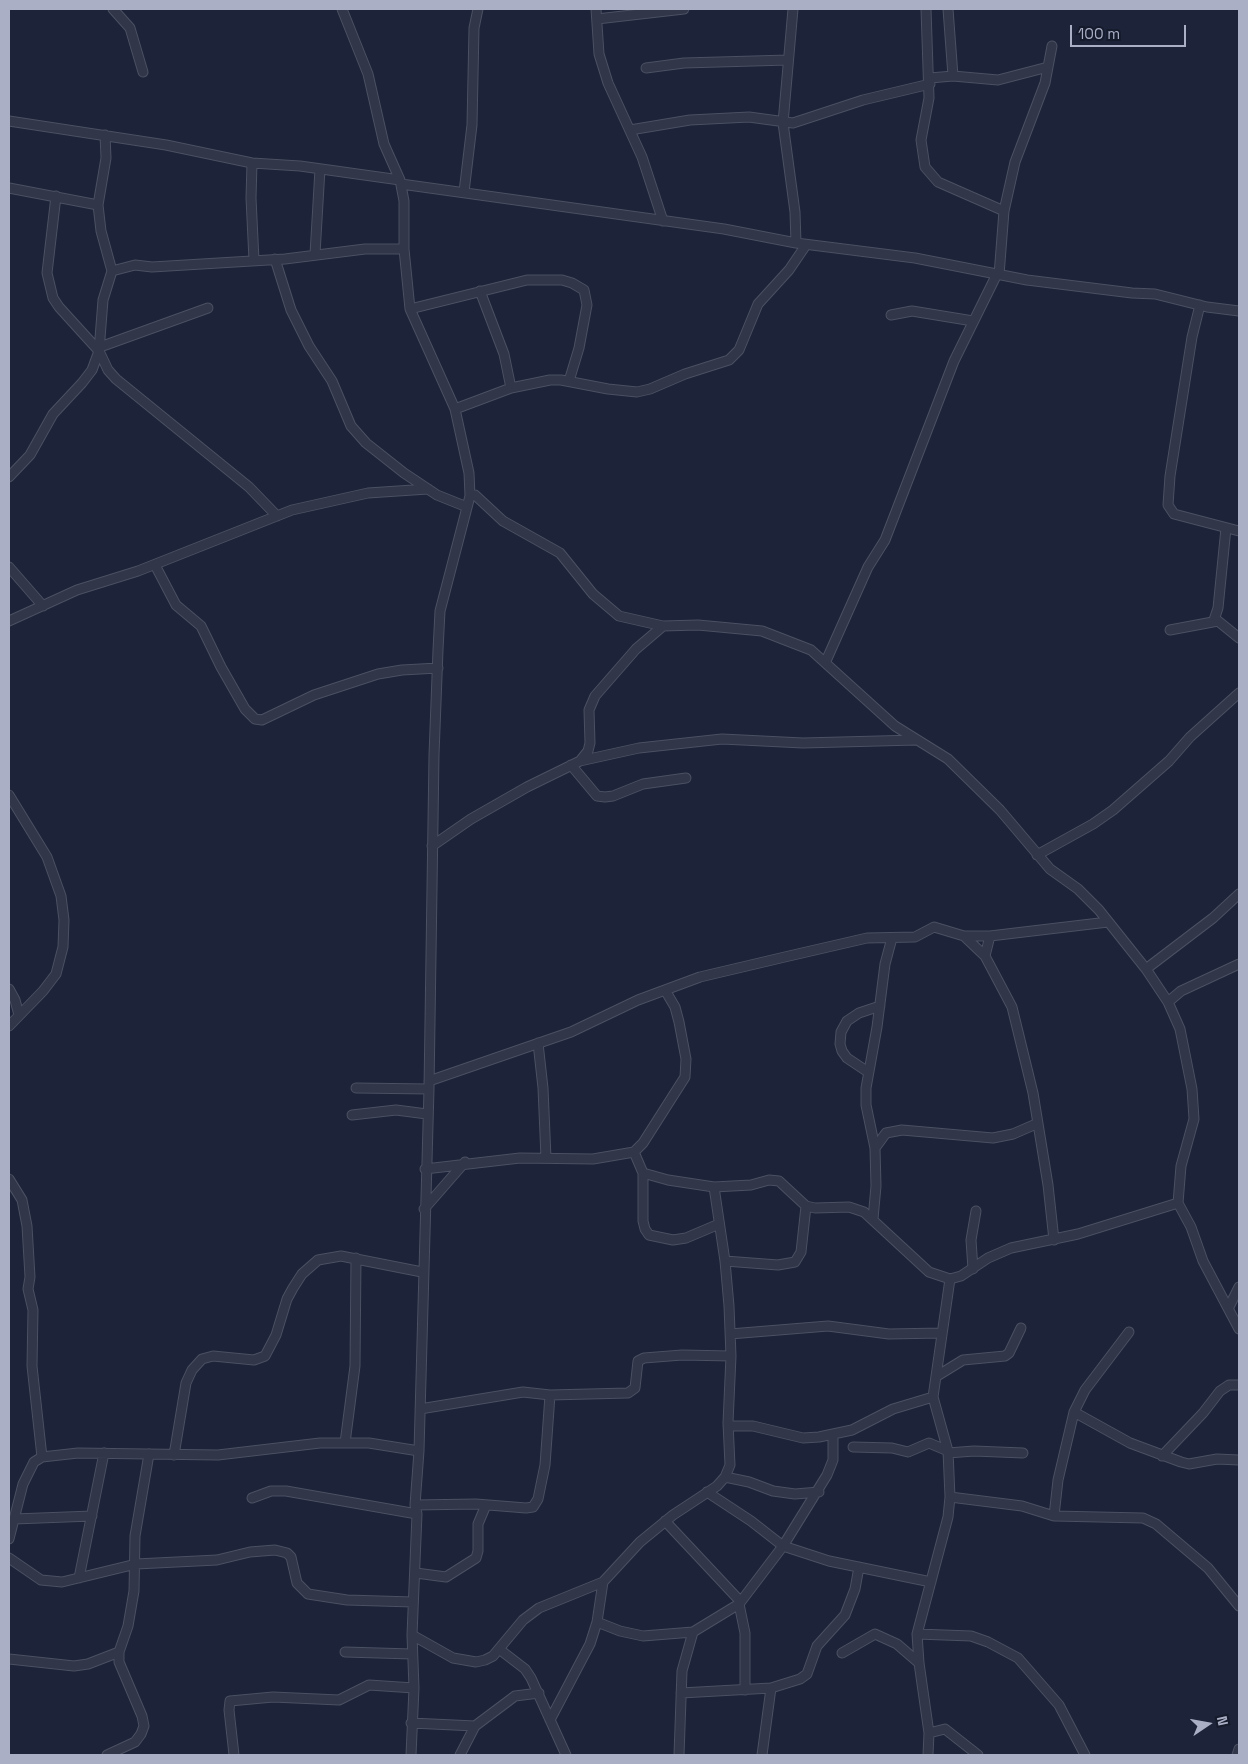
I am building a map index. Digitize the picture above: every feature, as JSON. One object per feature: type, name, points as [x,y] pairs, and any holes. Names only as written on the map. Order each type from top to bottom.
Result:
[{"type":"street","points":[[113,9],[130,28],[143,72]]},
{"type":"street","points":[[342,9],[368,74],[384,144],[400,182],[404,201],[404,249],[410,309],[455,409],[469,473],[470,496],[440,611],[432,846],[429,1085],[422,1272],[416,1572],[412,1635],[414,1688],[411,1755]]},
{"type":"street","points":[[464,192],[472,125],[474,35],[478,9]]},
{"type":"street","points":[[596,9],[599,54],[608,83],[654,188],[663,221]]},
{"type":"street","points":[[596,19],[684,9]]},
{"type":"street","points":[[793,9],[783,123],[795,212],[796,243]]},
{"type":"street","points":[[926,9],[930,81],[928,109],[921,140],[925,167],[938,182],[1004,211]]},
{"type":"street","points":[[948,9],[953,76]]},
{"type":"street","points":[[826,661],[868,568],[885,540],[911,466],[973,321],[998,275],[1004,211],[1016,162],[1045,83],[1052,46]]},
{"type":"street","points":[[646,68],[684,63],[788,60]]},
{"type":"street","points":[[630,130],[664,122],[698,120],[749,118],[783,123],[803,120],[863,100],[953,76],[998,80],[1048,67]]},
{"type":"street","points":[[9,120],[105,135],[252,162],[320,169],[464,192],[724,229],[806,245],[915,258],[998,275],[1124,292],[1155,294],[1200,305],[1239,311]]},
{"type":"street","points":[[9,477],[30,455],[58,408],[92,370],[99,349],[103,300],[112,271],[98,205],[106,158],[105,135]]},
{"type":"street","points":[[252,162],[250,198],[254,260]]},
{"type":"street","points":[[315,254],[320,169]]},
{"type":"street","points":[[9,188],[98,205]]},
{"type":"street","points":[[56,196],[48,248],[47,273],[49,288],[59,307],[99,349],[108,370],[116,379],[249,487],[278,516]]},
{"type":"street","points":[[455,409],[511,388],[550,380],[569,381],[608,390],[637,392],[729,360],[740,350],[758,304],[789,270],[806,245]]},
{"type":"street","points":[[112,271],[136,265],[152,267],[275,259],[365,249],[404,249]]},
{"type":"street","points":[[275,259],[290,310],[309,346],[332,381],[347,420],[371,448],[428,489],[467,507]]},
{"type":"street","points":[[410,309],[527,280],[562,280],[584,290],[587,305],[585,320],[569,381]]},
{"type":"street","points":[[480,291],[504,354],[511,388]]},
{"type":"street","points":[[1200,305],[1192,337],[1170,476],[1168,505],[1174,514],[1239,530]]},
{"type":"street","points":[[99,349],[208,308]]},
{"type":"street","points":[[891,315],[912,311],[973,321]]},
{"type":"street","points":[[9,621],[77,590],[155,565],[292,510],[357,495],[428,489]]},
{"type":"street","points":[[470,496],[475,495],[503,521],[560,553],[593,594],[619,616],[663,626],[698,625],[762,632],[811,650],[826,661],[880,712],[916,740],[948,759],[1000,810],[1050,869],[1078,888],[1146,969],[1168,1002],[1180,1029],[1192,1089],[1194,1118],[1181,1166],[1178,1203],[1191,1227],[1203,1262],[1229,1307],[1239,1329]]},
{"type":"street","points":[[1214,620],[1218,608],[1226,528]]},
{"type":"street","points":[[155,565],[176,605],[201,626],[245,710],[254,719],[262,720],[314,696],[378,674],[402,670],[438,668]]},
{"type":"street","points":[[9,567],[43,606]]},
{"type":"street","points":[[1170,630],[1214,620],[1222,621],[1239,638]]},
{"type":"street","points":[[576,763],[588,751],[590,743],[589,710],[595,696],[636,649],[663,626]]},
{"type":"street","points":[[1037,855],[1093,824],[1113,810],[1169,761],[1190,737],[1239,693]]},
{"type":"street","points":[[432,846],[471,819],[527,787],[576,763],[638,748],[722,739],[803,743],[916,740]]},
{"type":"street","points":[[576,763],[597,796],[605,798],[643,784],[686,778]]},
{"type":"street","points":[[9,795],[47,857],[64,907],[63,947],[56,974],[43,991],[9,1026]]},
{"type":"street","points":[[1146,969],[1213,918],[1239,894]]},
{"type":"street","points":[[356,1088],[429,1085],[583,1027],[638,1000],[700,977],[867,938],[914,937],[937,927],[964,936],[990,936],[1108,922]]},
{"type":"street","points":[[964,936],[985,956],[1012,1007],[1033,1094],[1036,1124],[1048,1185],[1054,1240]]},
{"type":"street","points":[[985,956],[990,936]]},
{"type":"street","points":[[873,1219],[876,1186],[875,1148],[866,1105],[868,1072],[880,1006],[885,964],[892,938]]},
{"type":"street","points":[[1168,1002],[1181,991],[1239,964]]},
{"type":"street","points":[[9,989],[15,1000],[19,1015]]},
{"type":"street","points":[[425,1169],[466,1162],[546,1158],[593,1159],[634,1152],[643,1143],[685,1077],[686,1059],[679,1022],[675,1007],[665,990]]},
{"type":"street","points":[[868,1072],[847,1058],[842,1051],[840,1044],[842,1032],[847,1021],[859,1013],[880,1006]]},
{"type":"street","points":[[538,1043],[543,1088],[546,1158]]},
{"type":"street","points":[[352,1115],[396,1110],[428,1114]]},
{"type":"street","points":[[875,1148],[886,1133],[902,1130],[993,1138],[1013,1134],[1036,1124]]},
{"type":"street","points":[[634,1152],[643,1174],[643,1221],[645,1230],[649,1235],[673,1240],[686,1238],[719,1224]]},
{"type":"street","points":[[424,1209],[466,1162]]},
{"type":"street","points":[[643,1174],[714,1187],[750,1185],[769,1180],[779,1181],[806,1206],[849,1207],[864,1212],[873,1219],[880,1229],[929,1272],[950,1280],[961,1276],[988,1258],[1011,1248],[1054,1240],[1178,1203]]},
{"type":"street","points":[[9,1179],[22,1200],[27,1226],[30,1277],[28,1289],[33,1310],[32,1366],[42,1457]]},
{"type":"street","points":[[412,1635],[453,1658],[463,1661],[485,1660],[499,1649],[523,1620],[539,1608],[603,1582],[640,1542],[725,1477],[730,1459],[728,1426],[731,1356],[725,1261],[714,1187]]},
{"type":"street","points":[[725,1261],[778,1265],[795,1262],[801,1252],[806,1206]]},
{"type":"street","points":[[973,1269],[971,1240],[976,1211]]},
{"type":"street","points":[[174,1455],[186,1383],[198,1363],[202,1359],[213,1356],[260,1359],[272,1346],[287,1299],[302,1274],[318,1260],[341,1256],[422,1272]]},
{"type":"street","points":[[345,1443],[355,1366],[356,1258]]},
{"type":"street","points":[[928,1755],[929,1733],[919,1663],[917,1634],[948,1517],[950,1497],[948,1452],[933,1396],[950,1280]]},
{"type":"street","points":[[1229,1307],[1239,1287]]},
{"type":"street","points":[[730,1334],[828,1326],[889,1334],[941,1333]]},
{"type":"street","points":[[937,1376],[963,1360],[1005,1356],[1009,1353],[1021,1328]]},
{"type":"street","points":[[1054,1516],[1058,1480],[1074,1412],[1085,1390],[1129,1332]]},
{"type":"street","points":[[420,1409],[523,1392],[550,1395],[632,1392],[638,1361],[644,1358],[682,1355],[731,1356]]},
{"type":"street","points":[[1162,1456],[1204,1413],[1220,1391],[1230,1385],[1239,1385]]},
{"type":"street","points":[[252,1498],[271,1491],[286,1491],[416,1510],[486,1505],[529,1508],[536,1504],[545,1465],[550,1395]]},
{"type":"street","points":[[728,1426],[752,1426],[803,1438],[833,1434],[852,1430],[893,1409],[933,1396]]},
{"type":"street","points":[[1074,1412],[1114,1436],[1162,1456],[1189,1464],[1217,1459],[1239,1460]]},
{"type":"street","points":[[597,1622],[620,1631],[643,1636],[693,1632],[739,1602],[783,1546],[819,1492],[833,1460],[833,1434]]},
{"type":"street","points":[[9,1539],[23,1484],[34,1462],[42,1457],[78,1453],[234,1454],[320,1443],[369,1443],[419,1451]]},
{"type":"street","points":[[853,1447],[892,1448],[908,1452],[930,1443],[948,1452],[1023,1453]]},
{"type":"street","points":[[79,1578],[104,1453]]},
{"type":"street","points":[[107,1755],[135,1742],[142,1734],[144,1726],[142,1716],[119,1662],[119,1652],[133,1600],[136,1564],[135,1536],[149,1454]]},
{"type":"street","points":[[725,1477],[749,1482],[773,1491],[795,1494],[819,1492]]},
{"type":"street","points":[[707,1492],[783,1546],[806,1556],[931,1582]]},
{"type":"street","points":[[950,1497],[1022,1506],[1054,1516],[1132,1516],[1150,1521],[1208,1568],[1239,1605]]},
{"type":"street","points":[[416,1572],[446,1578],[476,1558],[478,1551],[478,1524],[486,1505]]},
{"type":"street","points":[[14,1519],[92,1516]]},
{"type":"street","points":[[665,1521],[739,1602],[745,1633],[747,1669],[745,1690]]},
{"type":"street","points":[[9,1558],[41,1580],[62,1582],[107,1569],[136,1564],[209,1560],[250,1552],[275,1550],[287,1553],[291,1557],[297,1583],[308,1594],[347,1600],[413,1602]]},
{"type":"street","points":[[681,1693],[770,1688],[800,1679],[807,1674],[817,1646],[845,1616],[855,1589],[859,1567]]},
{"type":"street","points":[[550,1720],[590,1644],[597,1622],[603,1582]]},
{"type":"street","points":[[678,1755],[682,1671],[693,1632]]},
{"type":"street","points":[[842,1653],[875,1634],[902,1648],[919,1663]]},
{"type":"street","points":[[917,1634],[971,1636],[988,1642],[1018,1658],[1059,1705],[1085,1755]]},
{"type":"street","points":[[499,1649],[525,1669],[539,1693],[566,1755]]},
{"type":"street","points":[[9,1659],[74,1666],[88,1664],[119,1652]]},
{"type":"street","points":[[345,1652],[412,1654]]},
{"type":"street","points":[[234,1755],[228,1710],[230,1700],[273,1697],[339,1700],[369,1685],[414,1688]]},
{"type":"street","points":[[762,1755],[770,1688]]},
{"type":"street","points":[[460,1755],[475,1726],[515,1696],[539,1693]]},
{"type":"street","points":[[411,1723],[475,1726]]},
{"type":"street","points":[[929,1733],[945,1729],[978,1755]]},
{"type":"street","points":[[1237,1755],[1239,1749]]}]
